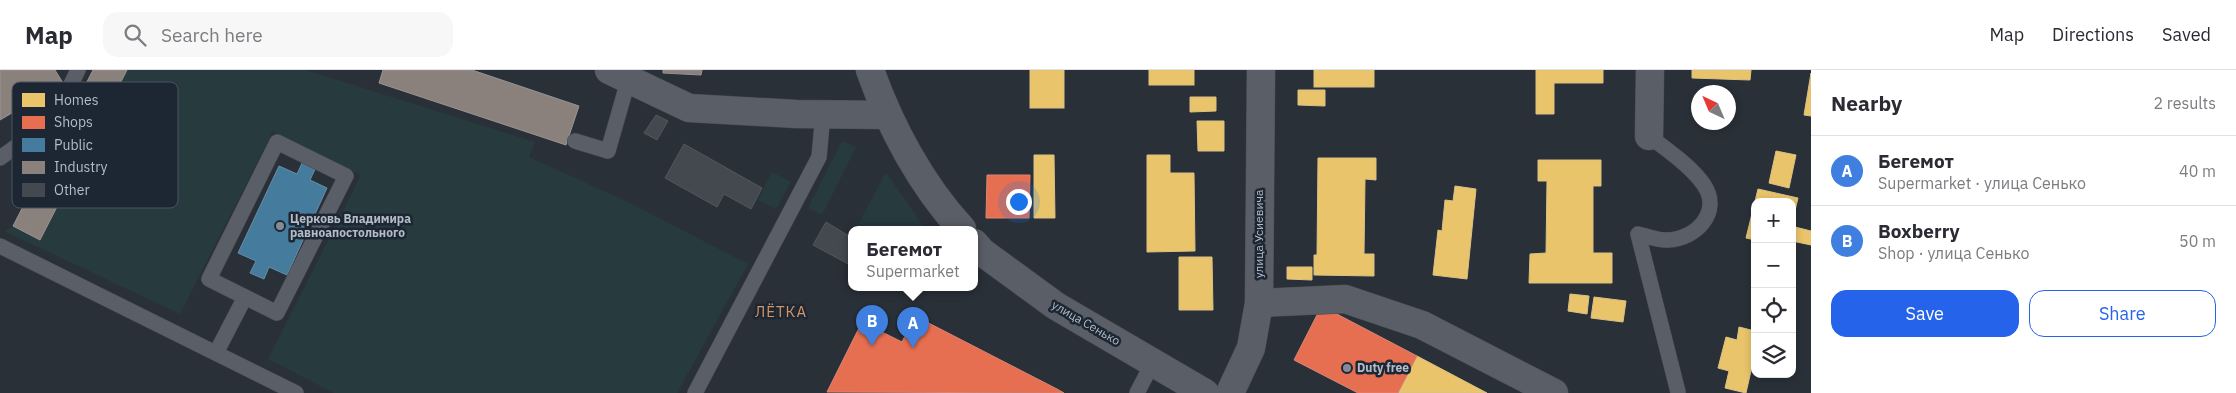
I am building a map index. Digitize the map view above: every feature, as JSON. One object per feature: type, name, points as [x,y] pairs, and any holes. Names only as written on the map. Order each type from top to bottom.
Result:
[{"type":"street","points":[[870,70],[888,115],[916,166],[943,209],[959,226]]},
{"type":"street","name":"улица Усиевича","points":[[1230,393],[1251,348],[1259,303],[1261,70]]},
{"type":"street","points":[[1649,136],[1650,70]]},
{"type":"street","points":[[623,73],[689,108],[888,115]]},
{"type":"street","name":"улица Сенько","points":[[978,248],[1056,306],[1153,362],[1200,392]]},
{"type":"street","points":[[1259,303],[1344,299],[1422,325],[1554,393]]},
{"type":"lane","points":[[72,82],[78,70]]},
{"type":"lane","points":[[575,141],[608,152],[623,73]]},
{"type":"lane","points":[[695,393],[819,157],[823,114]]},
{"type":"lane","points":[[1649,136],[1704,185],[1711,201],[1708,217],[1696,231],[1682,238],[1667,240],[1638,234],[1678,392]]},
{"type":"lane","points":[[277,142],[346,176],[277,313],[245,297],[208,279],[277,142]]},
{"type":"lane","points":[[0,158],[12,149]]},
{"type":"lane","points":[[0,246],[296,393]]},
{"type":"lane","points":[[216,353],[245,297]]},
{"type":"lane","points":[[1137,393],[1153,362]]},
{"type":"green space","points":[[127,70],[306,70],[535,142],[529,157],[626,201],[748,264],[677,393],[334,393],[268,359],[361,175],[273,131],[180,314],[4,231],[13,226],[40,239],[56,208],[178,208],[178,82],[121,82]]},
{"type":"green space","points":[[842,141],[856,147],[822,215],[808,208]]},
{"type":"green space","points":[[772,172],[791,182],[776,209],[758,200]]},
{"type":"green space","points":[[886,172],[923,226],[858,226]]},
{"type":"building: Homes","points":[[1030,70],[1064,70],[1064,108],[1030,108]]},
{"type":"building: Homes","points":[[1149,70],[1194,70],[1194,85],[1149,85]]},
{"type":"building: Homes","points":[[1314,70],[1374,70],[1374,87],[1314,87]]},
{"type":"building: Homes","points":[[1536,70],[1603,70],[1603,83],[1554,83],[1554,114],[1536,114]]},
{"type":"building: Homes","points":[[1692,70],[1751,70],[1750,80],[1692,78]]},
{"type":"building: Homes","points":[[1811,73],[1811,116],[1804,115]]},
{"type":"building: Homes","points":[[1298,90],[1325,90],[1325,106],[1298,105]]},
{"type":"building: Homes","points":[[1190,97],[1216,97],[1216,111],[1190,112]]},
{"type":"building: Homes","points":[[1197,121],[1224,121],[1224,151],[1198,151]]},
{"type":"building: Homes","points":[[1776,151],[1796,155],[1789,188],[1769,183]]},
{"type":"building: Homes","points":[[1034,155],[1054,155],[1055,218],[1034,218]]},
{"type":"building: Homes","points":[[1147,155],[1170,155],[1170,173],[1194,173],[1195,251],[1147,252]]},
{"type":"building: Homes","points":[[1318,158],[1376,158],[1376,180],[1365,179],[1364,254],[1374,254],[1374,276],[1314,275],[1314,255],[1317,255]]},
{"type":"building: Homes","points":[[1538,160],[1601,160],[1601,186],[1593,186],[1593,253],[1612,253],[1612,283],[1529,283],[1530,254],[1546,253],[1547,181],[1538,181]]},
{"type":"building: Homes","points":[[1455,186],[1476,189],[1467,279],[1433,275],[1438,230],[1442,231],[1445,200],[1453,201]]},
{"type":"building: Homes","points":[[1758,189],[1798,198],[1796,206],[1796,198],[1756,198]]},
{"type":"building: Homes","points":[[1751,218],[1751,239],[1746,238]]},
{"type":"building: Homes","points":[[1796,227],[1811,231],[1811,245],[1796,242]]},
{"type":"building: Homes","points":[[1179,257],[1212,257],[1213,310],[1179,310]]},
{"type":"building: Homes","points":[[1287,267],[1312,267],[1312,280],[1287,279]]},
{"type":"building: Homes","points":[[1570,294],[1589,296],[1587,314],[1568,311]]},
{"type":"building: Homes","points":[[1594,297],[1626,301],[1623,322],[1591,318]]},
{"type":"building: Homes","points":[[1739,327],[1751,330],[1751,371],[1746,393],[1725,388],[1729,371],[1718,368],[1726,337],[1737,340]]},
{"type":"building: Homes","points":[[1417,356],[1487,393],[1398,393]]},
{"type":"building: Shops","points":[[987,175],[1030,175],[1029,218],[986,218]]},
{"type":"building: Shops","points":[[1333,312],[1417,356],[1398,393],[1358,393],[1294,360],[1318,313]]},
{"type":"building: Shops","points":[[915,316],[1064,393],[827,392],[862,322],[902,342]]},
{"type":"building: Public","name":"Церковь Владимира равноапостольного","points":[[303,161],[316,167],[310,180],[327,188],[287,275],[269,267],[264,279],[250,273],[256,261],[238,253],[279,166],[297,174]]},
{"type":"building: Industry","points":[[0,70],[55,70],[62,82],[12,82],[12,113],[0,120]]},
{"type":"building: Industry","points":[[93,70],[127,70],[121,82],[87,82]]},
{"type":"building: Industry","points":[[383,70],[472,70],[579,106],[566,145],[379,83]]},
{"type":"building: Industry","points":[[663,70],[702,70],[701,75],[663,73]]},
{"type":"building: Industry","points":[[22,208],[56,208],[40,240],[13,226]]},
{"type":"building: Other","points":[[656,115],[668,121],[657,140],[644,133]]},
{"type":"building: Other","points":[[684,144],[762,188],[751,209],[724,194],[717,207],[665,178]]},
{"type":"building: Other","points":[[826,222],[848,235],[848,264],[813,245]]},
{"type":"place","name":"Церковь Владимира равноапостольного","points":[[280,226]]},
{"type":"place","name":"Boxberry","points":[[872,346]]},
{"type":"place","name":"Бегемот","points":[[913,348]]},
{"type":"place","name":"Duty free","points":[[1347,368]]},
{"type":"district","name":"ЛЁТКА","points":[[781,312]]}]
